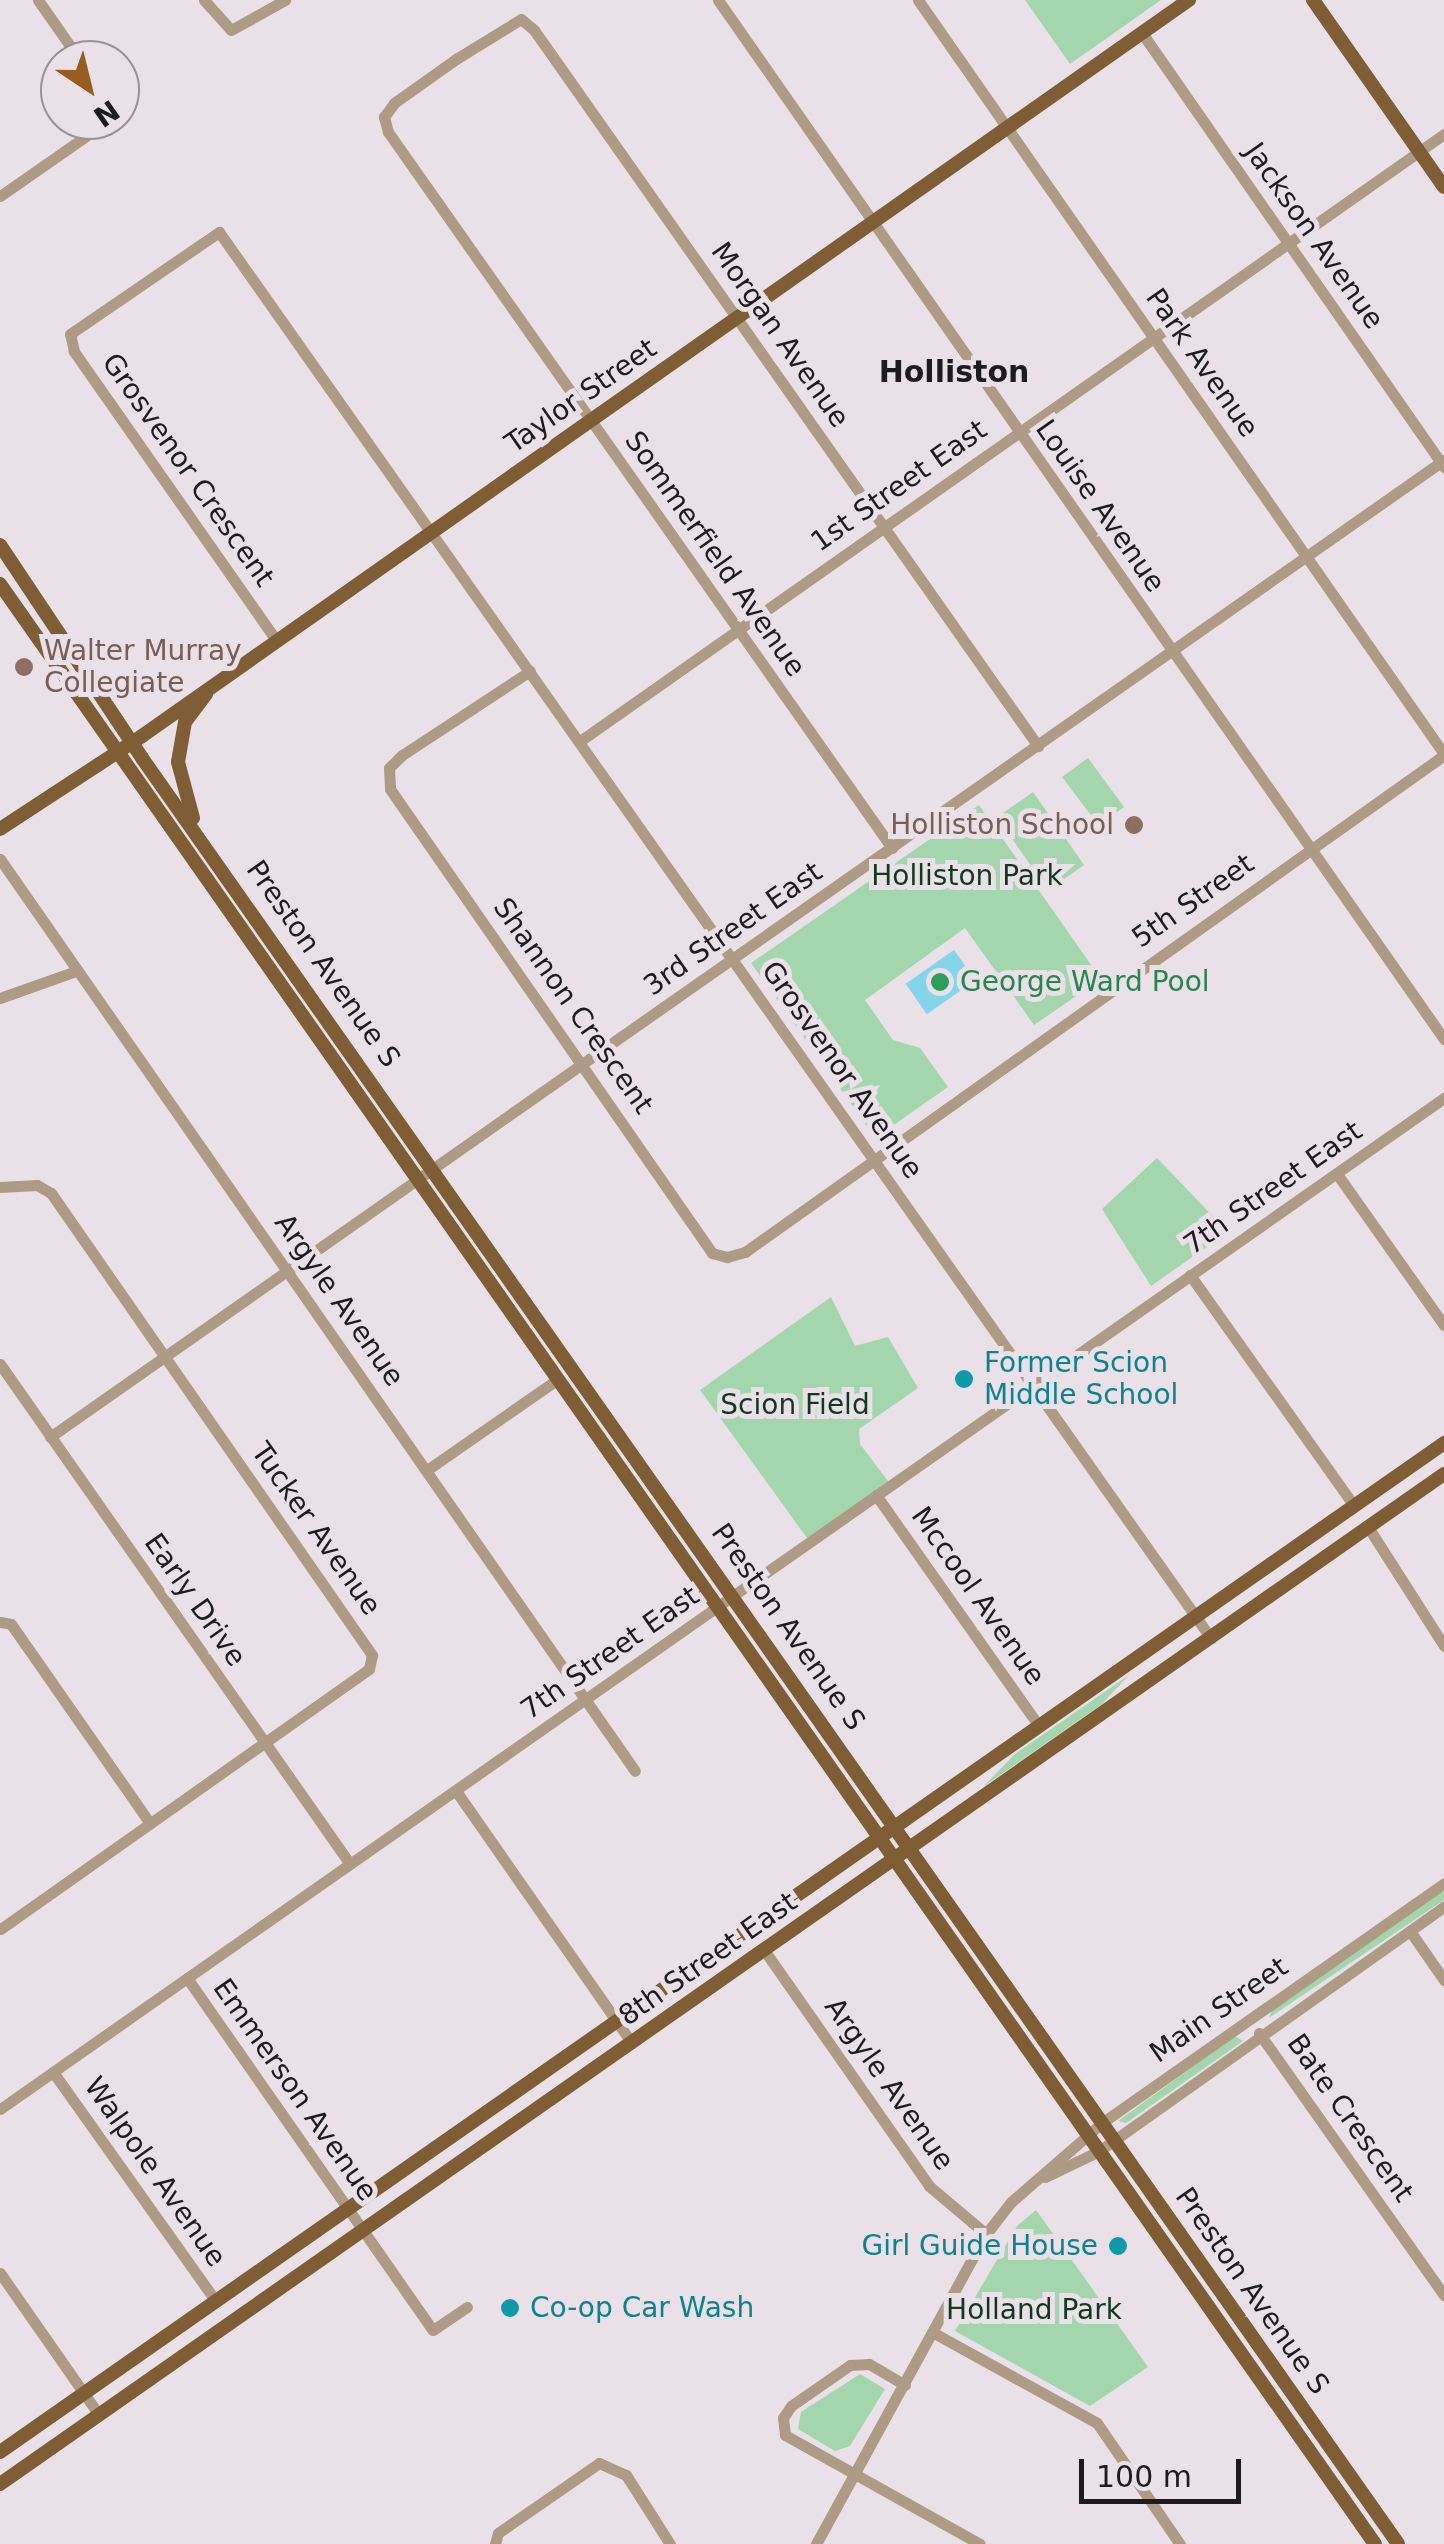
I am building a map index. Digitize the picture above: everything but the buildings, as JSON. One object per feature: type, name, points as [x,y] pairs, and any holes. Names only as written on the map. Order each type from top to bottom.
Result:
[{"type":"main road","name":"Taylor Street","points":[[0,829],[133,742],[1189,0]]},
{"type":"main road","points":[[1313,0],[1444,186]]},
{"type":"main road","name":"Preston Avenue S","points":[[0,545],[133,742],[898,1826],[1398,2544]]},
{"type":"main road","name":"Preston Avenue S","points":[[0,584],[1374,2544]]},
{"type":"main road","points":[[203,836],[187,807],[178,762],[186,722],[214,682]]},
{"type":"main road","name":"8th Street East","points":[[0,2452],[1444,1443]]},
{"type":"main road","name":"8th Street East","points":[[0,2484],[1444,1474]]},
{"type":"main road","points":[[1301,1574],[1354,1525],[1354,1506]]},
{"type":"street","points":[[38,0],[66,40]]},
{"type":"street","points":[[204,0],[231,30],[285,0]]},
{"type":"street","name":"Louise Avenue","points":[[718,0],[1444,1039]]},
{"type":"street","name":"Park Avenue","points":[[918,0],[1444,755]]},
{"type":"street","name":"Morgan Avenue","points":[[456,59],[521,18],[534,30],[1038,746]]},
{"type":"street","name":"Jackson Avenue","points":[[1142,33],[1443,463]]},
{"type":"street","name":"Sommerfield Avenue","points":[[456,59],[394,103],[384,117],[388,132],[892,848]]},
{"type":"street","name":"1st Street East","points":[[580,741],[1444,134]]},
{"type":"street","points":[[0,196],[80,140]]},
{"type":"street","name":"Grosvenor Crescent","points":[[276,640],[74,351],[70,334],[199,240],[219,232],[230,238],[433,530]]},
{"type":"street","name":"3rd Street East","points":[[50,1437],[1443,463]]},
{"type":"street","name":"Grosvenor Avenue","points":[[433,530],[1211,1638]]},
{"type":"street","name":"Shannon Crescent","points":[[530,671],[402,756],[389,768],[390,789],[712,1252],[727,1257],[745,1252],[872,1157]]},
{"type":"street","name":"5th Street","points":[[872,1157],[1444,755]]},
{"type":"street","name":"Argyle Avenue","points":[[0,859],[635,1771]]},
{"type":"street","points":[[0,998],[76,971]]},
{"type":"street","name":"7th Street East","points":[[0,2110],[1444,1098]]},
{"type":"street","points":[[1338,1174],[1444,1324]]},
{"type":"street","name":"Tucker Avenue","points":[[0,1187],[37,1185],[51,1193],[372,1655],[369,1669],[0,1929]]},
{"type":"street","points":[[1190,1276],[1354,1506]]},
{"type":"street","name":"Early Drive","points":[[0,1364],[350,1864]]},
{"type":"street","points":[[427,1470],[558,1379]]},
{"type":"street","name":"Mccool Avenue","points":[[876,1496],[1038,1725]]},
{"type":"street","points":[[1368,1527],[1444,1646]]},
{"type":"street","points":[[0,1622],[11,1624],[150,1823]]},
{"type":"street","points":[[456,1791],[632,2042]]},
{"type":"street","name":"Main Street","points":[[816,2544],[986,2234],[1028,2186],[1102,2122],[1444,1883]]},
{"type":"street","name":"Main Street","points":[[1028,2186],[1099,2151],[1444,1907]]},
{"type":"street","points":[[1410,1931],[1444,1980]]},
{"type":"street","name":"Argyle Avenue","points":[[764,1950],[929,2186],[986,2234]]},
{"type":"street","name":"Emmerson Avenue","points":[[187,1978],[433,2330],[467,2307]]},
{"type":"street","name":"Bate Crescent","points":[[1250,2020],[1444,2295]]},
{"type":"street","name":"Walpole Avenue","points":[[53,2072],[216,2300]]},
{"type":"street","points":[[0,2273],[99,2415]]},
{"type":"street","points":[[934,2333],[1097,2424],[1180,2544]]},
{"type":"street","points":[[905,2385],[869,2364],[850,2365],[783,2418],[785,2435],[980,2544]]},
{"type":"street","points":[[495,2544],[498,2534],[599,2463],[626,2475],[670,2544]]},
{"type":"green space","points":[[1025,0],[1161,0],[1070,64]]},
{"type":"green space","points":[[1088,758],[1124,807],[1109,818],[1093,818],[1062,777]]},
{"type":"green space","points":[[1033,792],[1084,865],[1048,890],[997,817]]},
{"type":"green space","name":"Holliston Park","points":[[979,805],[1101,979],[1034,1025],[965,928],[865,1000],[893,1040],[920,1048],[948,1087],[875,1138],[751,963]]},
{"type":"green space","points":[[1157,1158],[1228,1232],[1151,1286],[1102,1209]]},
{"type":"green space","name":"Scion Field","points":[[831,1297],[855,1346],[888,1337],[918,1388],[859,1429],[860,1444],[891,1485],[810,1542],[700,1390]]},
{"type":"green space","points":[[1129,1675],[1102,1704],[983,1787],[1015,1754]]},
{"type":"green space","points":[[1444,1890],[1444,1900],[1269,2018],[1272,2010]]},
{"type":"green space","points":[[1235,2036],[1243,2041],[1126,2123],[1118,2121]]},
{"type":"green space","name":"Holland Park","points":[[1036,2210],[1148,2367],[1090,2406],[955,2331],[1017,2226]]},
{"type":"green space","points":[[860,2374],[885,2389],[850,2446],[835,2451],[798,2429],[801,2412]]},
{"type":"water","name":"George Ward Pool","points":[[954,950],[975,980],[927,1014],[906,984]]},
{"type":"place","name":"Walter Murray Collegiate","points":[[24,667]]},
{"type":"place","name":"Holliston School","points":[[1134,825]]},
{"type":"place","name":"George Ward Pool","points":[[940,982]]},
{"type":"place","name":"Former Scion Middle School","points":[[964,1379]]},
{"type":"place","name":"Girl Guide House","points":[[1118,2246]]},
{"type":"place","name":"Co-op Car Wash","points":[[510,2308]]},
{"type":"district","name":"Holliston","points":[[954,372]]}]
